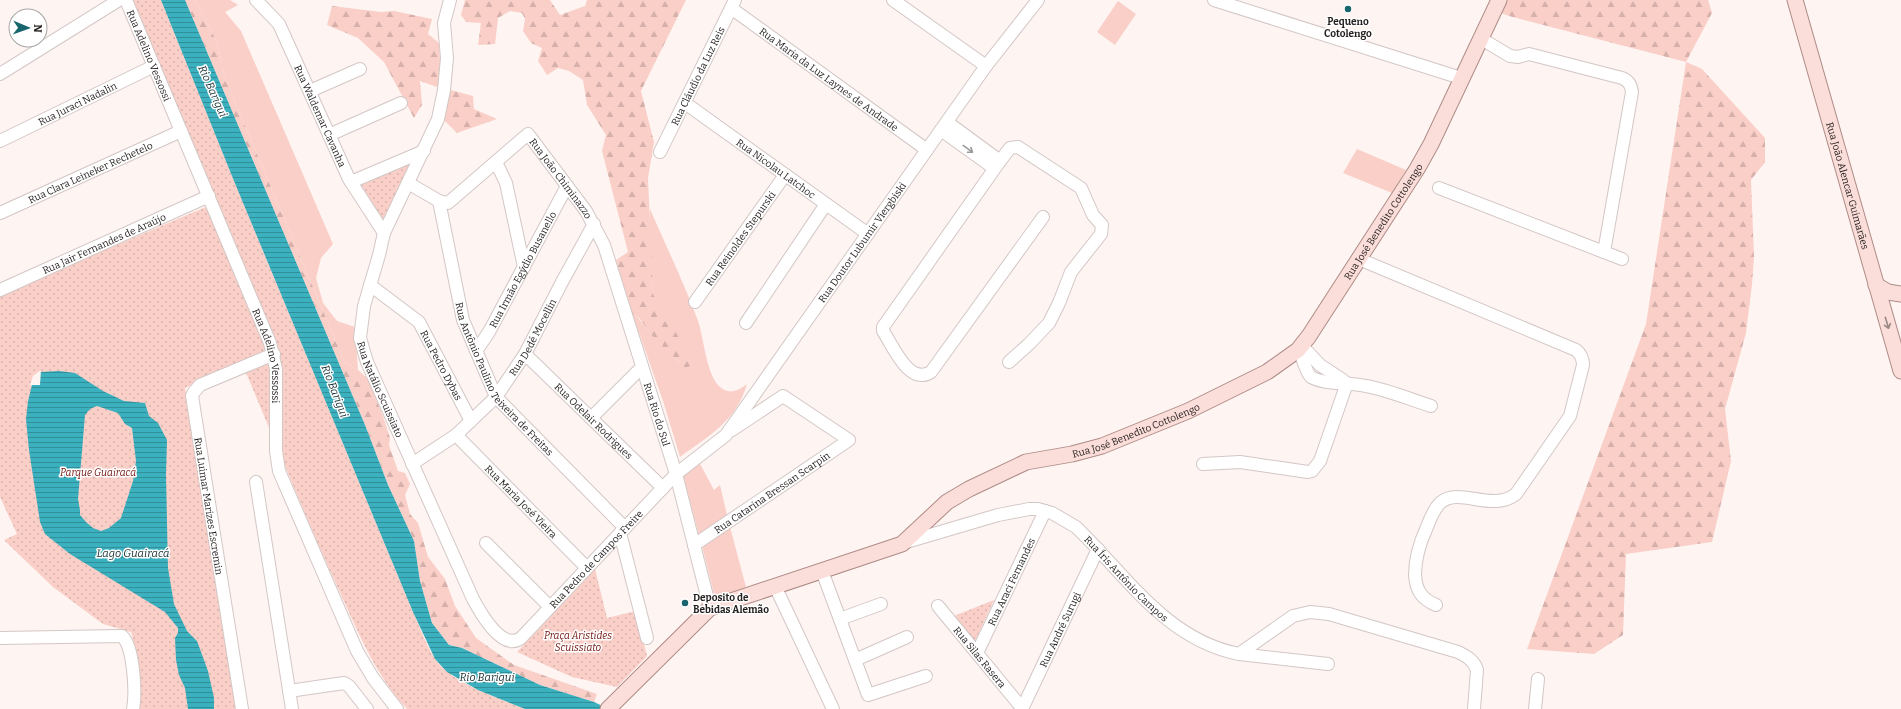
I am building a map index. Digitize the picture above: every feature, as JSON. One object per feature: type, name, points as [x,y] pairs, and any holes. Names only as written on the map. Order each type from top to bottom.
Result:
[{"type":"main road","name":"Rua José Benedito Cottolengo","points":[[608,709],[710,608],[902,544],[948,502],[969,488],[1026,462],[1087,450],[1113,442],[1153,426],[1246,383],[1277,366],[1300,348],[1417,169],[1431,144],[1499,0]]},
{"type":"main road","name":"Rua João Alencar Guimarães","points":[[1795,0],[1901,371]]},
{"type":"main road","points":[[1876,285],[1888,292],[1901,294]]},
{"type":"street","points":[[0,74],[119,0]]},
{"type":"street","name":"Rua Adelino Vessossi","points":[[126,0],[274,354],[276,370],[276,458],[279,471],[357,651],[380,690],[397,709]]},
{"type":"street","name":"Rua Waldemar Cavanha","points":[[256,0],[279,24],[351,182],[384,233]]},
{"type":"street","name":"Rua Natálio Scuissiato","points":[[450,0],[444,22],[447,58],[438,120],[384,233],[361,322],[361,345],[366,362],[478,610],[492,628],[508,641],[513,642]]},
{"type":"street","points":[[893,0],[986,66]]},
{"type":"street","name":"Rua Doutor Lubumir Viergbiski","points":[[676,474],[726,435],[986,66],[1038,0]]},
{"type":"street","points":[[1214,0],[1461,78]]},
{"type":"street","name":"Rua Cláudio da Luz Reis","points":[[660,152],[733,4]]},
{"type":"street","name":"Rua Maria da Luz Laynes de Andrade","points":[[733,4],[927,150]]},
{"type":"street","points":[[1480,38],[1510,56],[1518,57],[1529,54],[1628,80],[1632,92],[1604,252]]},
{"type":"street","name":"Rua Juraci Nadalin","points":[[0,141],[154,66]]},
{"type":"street","points":[[310,91],[360,69]]},
{"type":"street","name":"Rua Nicolau Latchoc","points":[[685,102],[868,234]]},
{"type":"street","points":[[329,134],[401,103]]},
{"type":"street","points":[[944,126],[997,164]]},
{"type":"street","name":"Rua Clara Leineker Rechetelo","points":[[0,213],[181,131]]},
{"type":"street","name":"Rua João Chiminazzo","points":[[496,162],[528,134],[594,224]]},
{"type":"street","points":[[1009,362],[1049,323],[1059,303],[1070,272],[1102,234],[1103,230],[1102,225],[1093,215],[1080,188],[1076,184],[1018,147],[1010,148],[997,164],[884,323],[883,331],[910,372],[922,376],[927,375],[934,369],[1043,217]]},
{"type":"street","points":[[351,182],[424,151]]},
{"type":"street","points":[[408,183],[445,203],[452,202],[496,162],[506,183],[524,267]]},
{"type":"street","name":"Rua Reinoldes Stepurski","points":[[695,302],[785,175]]},
{"type":"street","name":"Rua Irmão Egýdio Busanello","points":[[476,350],[489,332],[567,186]]},
{"type":"street","points":[[1439,188],[1622,259]]},
{"type":"street","name":"Rua Jair Fernandes de Araújo","points":[[0,290],[209,196]]},
{"type":"street","name":"Rua Antônio Paulino Teixeira de Freitas","points":[[439,200],[463,320],[496,397],[623,530]]},
{"type":"street","points":[[746,323],[826,204]]},
{"type":"street","name":"Rua Dedé Mocellin","points":[[412,464],[456,435],[496,397],[525,354],[594,224]]},
{"type":"street","name":"Rua Rio do Sul","points":[[594,224],[606,251],[676,474],[710,608]]},
{"type":"street","points":[[1359,259],[1576,350],[1583,359],[1570,416],[1516,494],[1510,499],[1496,502],[1453,498],[1440,503],[1424,534],[1415,565],[1419,592],[1424,599],[1436,605]]},
{"type":"street","name":"Rua Pedro Dybas","points":[[370,285],[418,322],[471,421]]},
{"type":"street","points":[[1300,348],[1306,372],[1310,376],[1325,381],[1368,386],[1431,406]]},
{"type":"street","name":"Rua Luimar Marizes Escremin","points":[[242,709],[192,396],[200,385],[274,354]]},
{"type":"street","name":"Rua Odelair Rodrigues","points":[[525,354],[663,488]]},
{"type":"street","points":[[591,418],[642,367]]},
{"type":"street","points":[[1203,464],[1240,462],[1308,472],[1312,471],[1320,461],[1347,383]]},
{"type":"street","name":"Rua Catarina Bressan Scarpin","points":[[694,545],[849,440],[783,396],[726,435]]},
{"type":"street","name":"Rua Maria José Vieira","points":[[456,435],[587,568]]},
{"type":"street","name":"Rua Pedro de Campos Freire","points":[[513,642],[521,638],[676,474]]},
{"type":"street","points":[[256,482],[292,709]]},
{"type":"street","name":"Rua Íris Antônio Campos","points":[[902,544],[1010,512],[1029,509],[1045,511],[1069,521],[1098,549],[1148,603],[1182,632],[1209,646],[1239,654],[1328,664]]},
{"type":"street","name":"Rua Araci Fernandes","points":[[976,653],[1045,511]]},
{"type":"street","points":[[623,530],[647,638]]},
{"type":"street","points":[[486,543],[550,607]]},
{"type":"street","name":"Rua André Surugi","points":[[1022,708],[1098,549]]},
{"type":"street","points":[[822,570],[868,695],[926,676]]},
{"type":"street","points":[[775,586],[833,709]]},
{"type":"street","points":[[840,619],[881,604]]},
{"type":"street","name":"Rua Silas Rasera","points":[[938,606],[1022,708]]},
{"type":"street","points":[[1239,654],[1297,614],[1318,612],[1342,618],[1357,627],[1377,628],[1458,652],[1472,660],[1478,670],[1474,709]]},
{"type":"street","points":[[0,638],[122,636],[128,647],[133,677],[133,709]]},
{"type":"street","points":[[855,660],[907,637]]},
{"type":"street","points":[[1535,709],[1538,679]]},
{"type":"street","points":[[289,691],[344,683],[349,686],[367,709]]},
{"type":"green space","name":"Parque Guairacá","points":[[132,0],[161,0],[234,181],[413,612],[432,654],[442,668],[452,675],[476,689],[525,709],[407,709],[395,695],[367,650],[352,618],[312,530],[241,361],[185,388],[236,709],[136,709],[138,683],[131,632],[103,624],[53,587],[4,540],[17,534],[0,497],[0,295],[215,203]]},
{"type":"green space","points":[[185,0],[195,0],[217,42],[225,78],[345,363],[358,370],[368,379],[383,416],[390,438],[389,445],[398,471],[405,473],[410,484],[405,495],[410,514],[418,523],[428,557],[445,579],[455,606],[476,638],[514,665],[597,694],[594,702],[540,685],[462,648],[449,645],[432,623],[420,581],[414,541],[388,485],[365,425]]},
{"type":"green space","points":[[195,0],[230,0],[238,5],[225,12],[241,31],[333,244],[321,258],[316,278],[323,303],[337,321],[355,327],[358,370],[345,363],[225,78],[217,42]]},
{"type":"green space","points":[[465,0],[550,0],[560,15],[585,6],[587,0],[686,0],[641,91],[654,142],[648,178],[653,294],[682,343],[692,364],[686,369],[654,338],[640,319],[632,313],[616,260],[628,252],[602,151],[606,135],[587,105],[583,80],[569,71],[558,68],[547,75],[538,61],[542,48],[531,43],[523,31],[525,19],[522,13],[510,11],[498,18],[495,44],[478,45],[481,23],[466,22],[461,15]]},
{"type":"green space","points":[[1507,0],[1708,0],[1712,13],[1686,62],[1509,16],[1501,13]]},
{"type":"green space","points":[[1118,1],[1136,14],[1115,45],[1097,32]]},
{"type":"green space","points":[[332,6],[381,12],[394,11],[432,19],[428,34],[439,43],[441,79],[437,87],[420,81],[422,105],[414,118],[384,62],[358,38],[327,25]]},
{"type":"green space","points":[[1686,62],[1702,69],[1765,138],[1765,162],[1751,180],[1754,257],[1752,284],[1746,333],[1725,409],[1731,461],[1712,542],[1626,554],[1623,635],[1594,654],[1527,649],[1646,324]]},
{"type":"green space","points":[[447,89],[473,96],[474,109],[497,119],[457,133],[443,119]]},
{"type":"green space","points":[[1357,149],[1406,170],[1392,193],[1343,173]]},
{"type":"green space","points":[[413,161],[383,222],[361,184]]},
{"type":"green space","points":[[650,209],[698,321],[708,363],[714,379],[718,385],[729,391],[740,389],[747,384],[736,408],[721,426],[680,457],[663,401],[632,313],[679,363],[664,315],[653,294],[649,234]]},
{"type":"green space","points":[[699,462],[714,490],[720,485],[727,515],[699,535],[683,475]]},
{"type":"green space","points":[[730,527],[746,587],[715,598],[702,546]]},
{"type":"green space","name":"Praça Aristides Scuissiato","points":[[595,569],[607,618],[636,611],[647,656],[617,687],[572,677],[517,652]]},
{"type":"green space","points":[[994,600],[975,641],[954,616]]},
{"type":"water","name":"Rio Barigui","points":[[161,0],[185,0],[365,425],[388,485],[414,541],[420,581],[432,623],[449,645],[462,648],[540,685],[594,702],[609,709],[525,709],[478,690],[447,672],[435,659],[413,612],[234,181]]},
{"type":"water","name":"Lago Guairacá","points":[[59,371],[75,373],[103,391],[124,401],[145,403],[149,416],[158,423],[167,440],[166,475],[168,568],[174,604],[187,631],[197,641],[208,671],[214,698],[214,709],[188,709],[185,688],[179,675],[176,660],[175,638],[178,633],[178,628],[165,612],[70,554],[45,534],[40,522],[29,450],[26,419],[28,401],[34,377],[40,372]],"holes":[[[97,406],[118,413],[125,424],[132,428],[136,461],[133,481],[121,518],[109,528],[101,531],[93,528],[80,515],[78,499],[85,415],[90,409]]]},
{"type":"pier","points":[[41,370],[40,385],[30,385],[33,376]]},
{"type":"place","name":"Pequeno Cotolengo","points":[[1348,9]]},
{"type":"place","name":"Deposito de Bebidas Alemão","points":[[685,603]]}]
